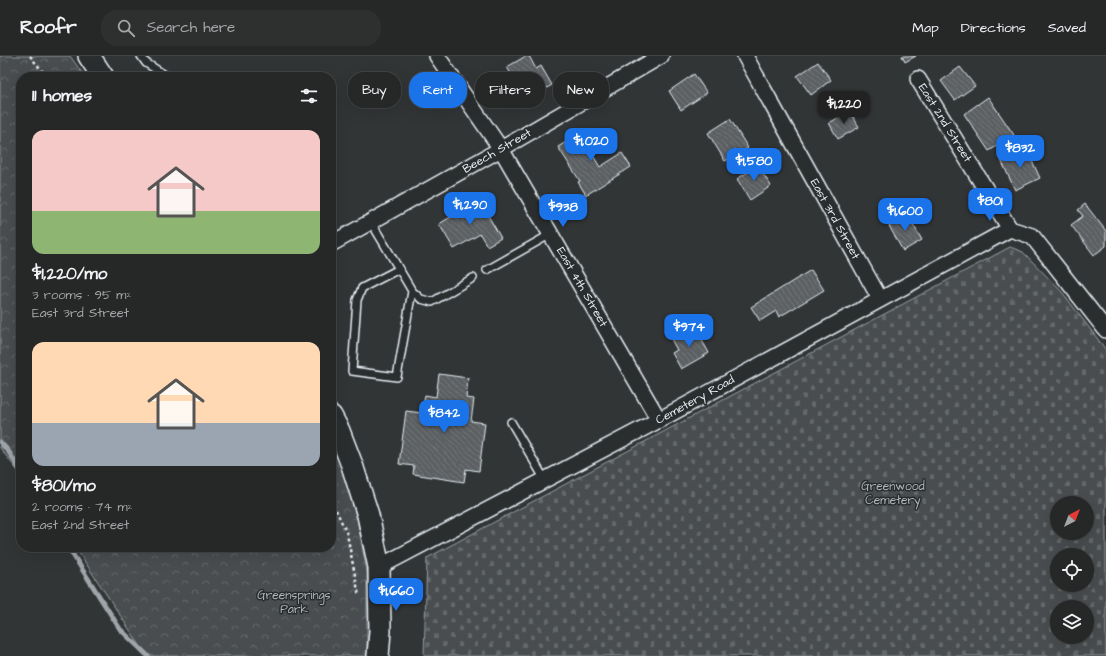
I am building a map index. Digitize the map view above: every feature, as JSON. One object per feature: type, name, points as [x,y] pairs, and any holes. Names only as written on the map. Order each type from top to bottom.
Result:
[{"type":"main road","points":[[89,56],[100,72]]},
{"type":"main road","points":[[336,425],[352,465],[368,515],[378,567],[380,631],[378,656]]},
{"type":"street","name":"East 4th Street","points":[[437,56],[501,149],[659,420]]},
{"type":"street","name":"Beech Street","points":[[336,241],[501,149],[661,56]]},
{"type":"street","name":"East 3rd Street","points":[[745,56],[880,299]]},
{"type":"street","name":"East 2nd Street","points":[[918,79],[1010,229]]},
{"type":"street","name":"Cemetery Road","points":[[378,567],[659,420],[1010,229]]},
{"type":"street","points":[[1010,229],[1032,236],[1106,330]]},
{"type":"lane","points":[[141,56],[146,63],[160,72]]},
{"type":"lane","points":[[371,222],[412,291],[421,299],[432,302],[473,278]]},
{"type":"lane","points":[[487,270],[551,234]]},
{"type":"lane","points":[[399,268],[362,288],[358,300],[352,371],[397,377],[412,291]]},
{"type":"lane","points":[[511,422],[545,480]]},
{"type":"path","points":[[30,56],[43,72]]},
{"type":"path","points":[[336,510],[347,534],[360,599]]},
{"type":"green space","points":[[0,56],[70,56],[81,72],[16,72],[16,469],[0,448]]},
{"type":"green space","name":"Greenwood Cemetery","points":[[1010,247],[1023,252],[1062,292],[1106,350],[1106,656],[424,656],[427,558]]},
{"type":"green space","name":"Greensprings Park","points":[[336,455],[357,519],[367,572],[367,656],[147,656],[78,552],[336,552]]},
{"type":"building","points":[[526,56],[529,56],[536,69],[541,66],[544,72],[510,72],[507,67]]},
{"type":"building","points":[[902,56],[916,56],[905,62]]},
{"type":"building","points":[[818,62],[831,80],[811,95],[797,76]]},
{"type":"building","points":[[960,67],[975,86],[955,100],[941,81]]},
{"type":"building","points":[[545,73],[552,85],[545,89]]},
{"type":"building","points":[[694,74],[707,93],[681,110],[669,91]]},
{"type":"building","points":[[988,97],[1014,135],[989,151],[964,114]]},
{"type":"building","points":[[850,111],[859,127],[838,139],[829,123]]},
{"type":"building","points":[[730,119],[748,148],[725,161],[708,133]]},
{"type":"building","points":[[587,129],[600,149],[592,154],[600,167],[622,153],[631,167],[586,195],[578,182],[580,181],[558,147]]},
{"type":"building","points":[[1026,148],[1040,178],[1015,190],[1001,160]]},
{"type":"building","points":[[756,163],[771,186],[750,200],[737,179],[748,172],[746,170]]},
{"type":"building","points":[[479,200],[501,238],[487,246],[480,234],[454,249],[439,224]]},
{"type":"building","points":[[1085,204],[1106,231],[1106,246],[1094,255],[1071,225],[1083,216],[1078,210]]},
{"type":"building","points":[[907,214],[922,240],[903,251],[888,224]]},
{"type":"building","points":[[811,270],[824,290],[779,317],[776,311],[760,321],[751,307]]},
{"type":"building","points":[[694,326],[709,353],[681,369],[672,353],[677,350],[671,339]]},
{"type":"building","points":[[439,374],[468,378],[466,398],[474,399],[471,421],[485,423],[479,471],[466,469],[464,482],[413,474],[414,466],[399,464],[406,411],[422,413],[425,395],[436,397]]},
{"type":"waterway","points":[[0,442],[9,452],[16,464]]},
{"type":"waterway","points":[[71,552],[120,629],[148,656]]}]
